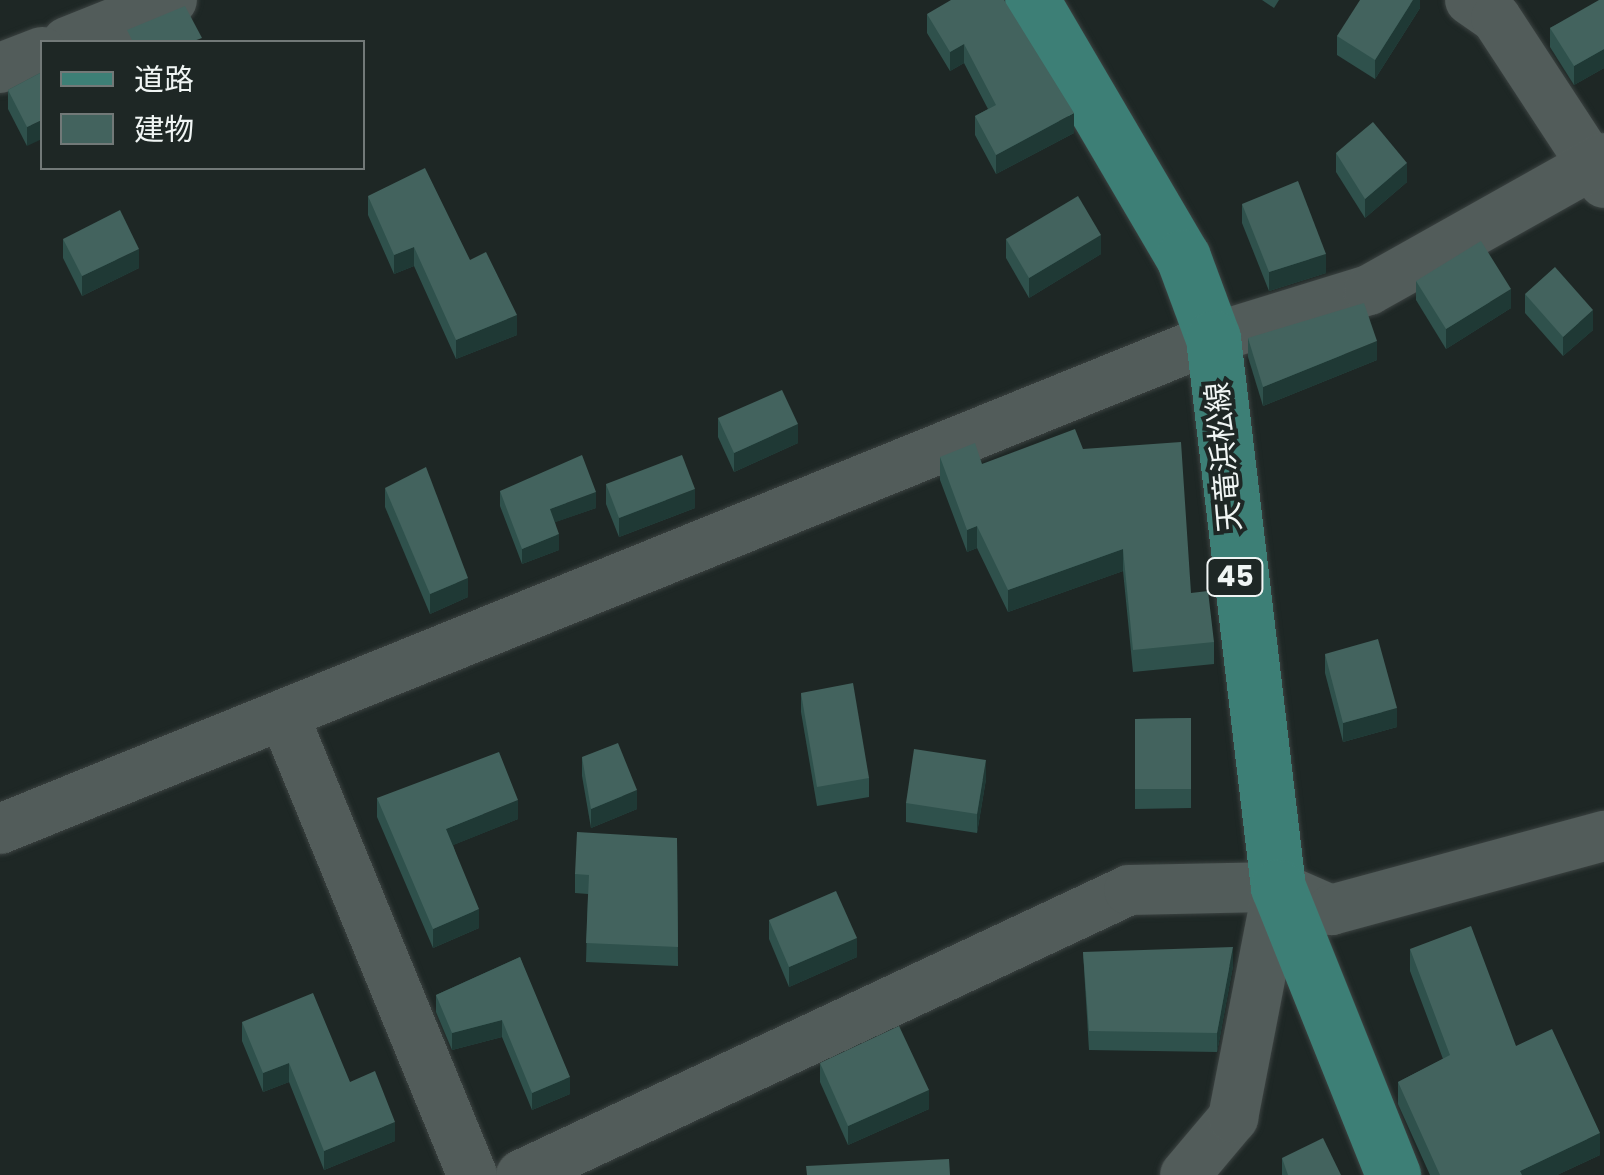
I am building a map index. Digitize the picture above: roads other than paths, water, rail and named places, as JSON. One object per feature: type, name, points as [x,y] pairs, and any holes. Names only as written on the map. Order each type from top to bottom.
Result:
[{"type":"main road","name":"天竜浜松線","points":[[1032,0],[1183,257],[1213,338],[1278,887],[1393,1175]]},
{"type":"street","points":[[72,40],[172,0]]},
{"type":"street","points":[[0,829],[1213,338],[1369,290],[1601,168],[1496,18],[1470,0]]},
{"type":"street","points":[[0,68],[40,53]]},
{"type":"street","points":[[284,716],[472,1175]]},
{"type":"street","points":[[520,1175],[1128,890],[1278,887],[1332,910],[1604,836]]},
{"type":"street","points":[[1186,1175],[1232,1118],[1278,887]]}]
